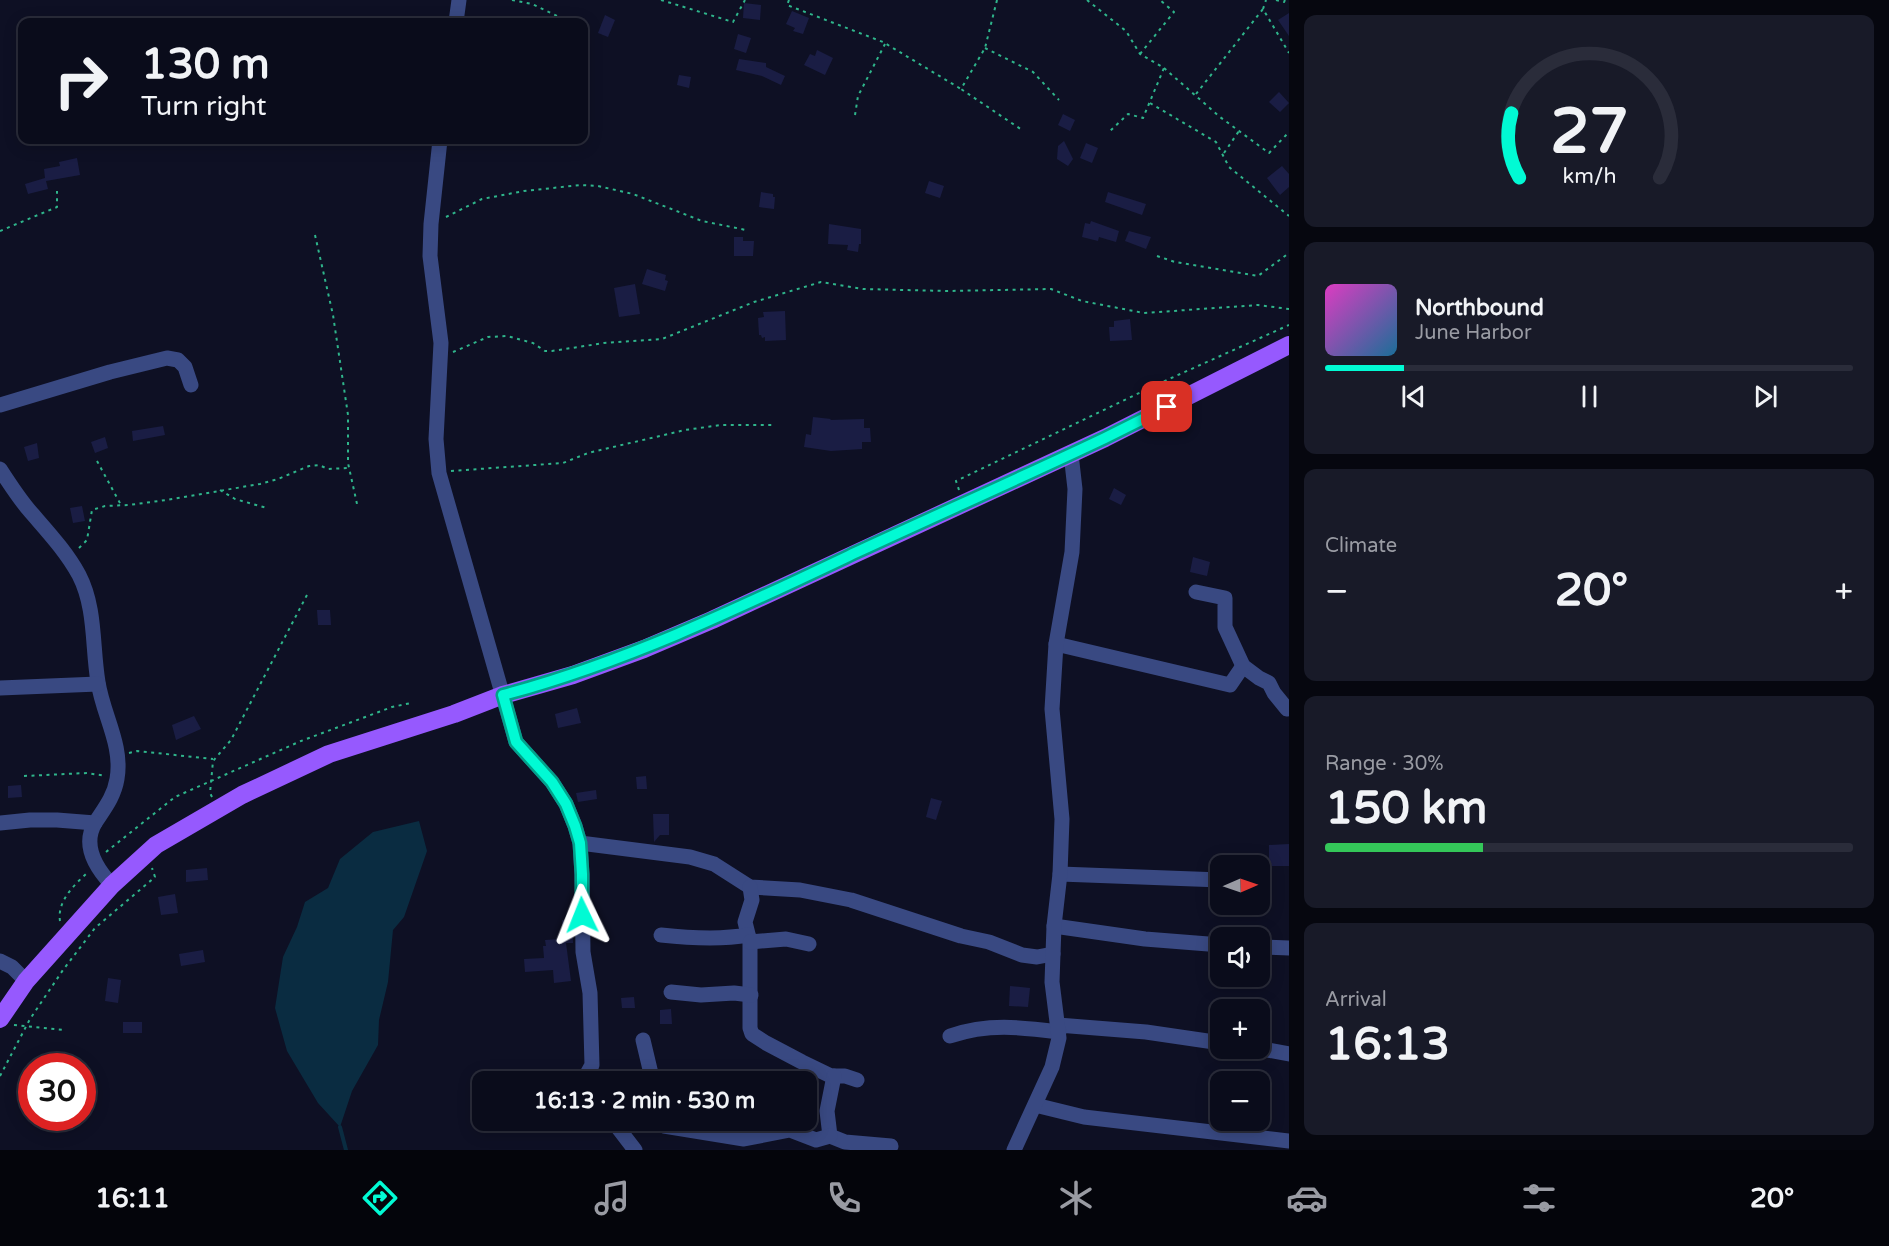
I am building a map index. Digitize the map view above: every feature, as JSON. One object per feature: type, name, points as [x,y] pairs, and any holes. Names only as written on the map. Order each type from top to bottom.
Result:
[{"type":"main road","points":[[3,1021],[26,981],[112,885],[156,845],[291,770],[329,754],[454,714],[503,695],[573,675],[654,645],[1071,454],[1289,345]]},
{"type":"street","points":[[457,18],[459,0]]},
{"type":"street","points":[[440,144],[430,256],[441,343],[436,439],[439,472],[487,633],[516,742],[560,794],[580,843],[583,952],[590,993],[592,1065],[590,1071]]},
{"type":"street","points":[[0,405],[110,372],[167,358],[178,360],[185,367],[191,385]]},
{"type":"street","points":[[1014,1150],[1052,1068],[1059,1028],[1052,982],[1062,819],[1052,710],[1056,644],[1072,552],[1075,489],[1071,454]]},
{"type":"street","points":[[0,469],[67,556],[79,575],[89,599],[98,684],[118,756],[117,777],[112,799],[88,839],[93,857],[112,885]]},
{"type":"street","points":[[1196,592],[1226,598],[1225,627],[1244,666],[1269,683],[1287,709]]},
{"type":"street","points":[[1056,644],[1230,685],[1244,666]]},
{"type":"street","points":[[0,688],[98,684]]},
{"type":"street","points":[[0,823],[66,820],[95,824]]},
{"type":"street","points":[[580,843],[690,857],[714,864],[750,887],[800,890],[850,900],[961,936],[988,942],[1022,955],[1037,957],[1053,954]]},
{"type":"street","points":[[1060,874],[1210,880]]},
{"type":"street","points":[[750,887],[752,900],[745,922],[749,939],[750,1028],[752,1034],[793,1058],[834,1076],[857,1080]]},
{"type":"street","points":[[1054,926],[1145,939],[1210,944]]},
{"type":"street","points":[[661,935],[688,938],[786,939],[809,944]]},
{"type":"street","points":[[1270,947],[1289,948]]},
{"type":"street","points":[[0,961],[12,967],[26,981]]},
{"type":"street","points":[[671,992],[701,995],[734,993],[751,995]]},
{"type":"street","points":[[950,1036],[983,1027],[1018,1027],[1146,1032],[1210,1041]]},
{"type":"street","points":[[643,1040],[650,1071]]},
{"type":"street","points":[[1270,1050],[1289,1054]]},
{"type":"street","points":[[830,1136],[827,1111],[834,1076]]},
{"type":"street","points":[[1035,1105],[1084,1117],[1289,1141]]},
{"type":"street","points":[[620,1131],[635,1150]]},
{"type":"street","points":[[704,1131],[744,1139],[785,1131]]},
{"type":"street","points":[[793,1131],[816,1140],[830,1136],[845,1142],[891,1146]]},
{"type":"path","points":[[512,0],[532,4],[562,18]]},
{"type":"path","points":[[662,0],[733,22],[745,0]]},
{"type":"path","points":[[789,0],[786,5],[885,44],[961,89],[1022,130]]},
{"type":"path","points":[[961,89],[985,48],[997,0]]},
{"type":"path","points":[[1087,0],[1126,31],[1140,54],[1164,68],[1220,117],[1269,153],[1289,132]]},
{"type":"path","points":[[1140,54],[1174,12],[1161,0]]},
{"type":"path","points":[[1195,95],[1263,9],[1266,0]]},
{"type":"path","points":[[1276,0],[1284,2],[1285,0]]},
{"type":"path","points":[[1263,9],[1289,53]]},
{"type":"path","points":[[855,114],[858,96],[885,44]]},
{"type":"path","points":[[985,48],[1033,72],[1059,100]]},
{"type":"path","points":[[1109,132],[1128,114],[1143,118],[1164,68]]},
{"type":"path","points":[[1150,103],[1216,142],[1229,166],[1289,216]]},
{"type":"path","points":[[1223,155],[1239,131]]},
{"type":"path","points":[[431,232],[446,217],[482,199],[524,191],[581,185],[598,186],[633,194],[702,221],[746,230]]},
{"type":"path","points":[[0,231],[57,207],[57,191]]},
{"type":"path","points":[[315,235],[333,315],[348,415],[349,468],[357,504]]},
{"type":"path","points":[[1156,256],[1175,262],[1258,276],[1289,253]]},
{"type":"path","points":[[440,360],[458,348],[488,338],[507,336],[533,343],[545,351],[604,343],[662,339],[754,302],[821,282],[863,289],[946,291],[1051,289],[1082,301],[1144,313],[1258,305],[1289,309]]},
{"type":"path","points":[[963,504],[956,482],[1158,384],[1289,325]]},
{"type":"path","points":[[439,472],[562,463],[588,453],[685,430],[721,425],[773,425]]},
{"type":"path","points":[[97,460],[121,505]]},
{"type":"path","points":[[67,556],[87,540],[92,510],[105,506],[269,481],[309,466],[319,465],[328,469],[349,468]]},
{"type":"path","points":[[220,490],[235,499],[267,508]]},
{"type":"path","points":[[218,809],[210,793],[214,759],[231,740],[308,593]]},
{"type":"path","points":[[118,756],[137,751],[214,759]]},
{"type":"path","points":[[24,776],[87,773],[117,777]]},
{"type":"path","points":[[0,1076],[26,1027],[63,970],[95,928],[155,877],[149,860]]},
{"type":"path","points":[[3,1021],[26,1027],[65,1030]]},
{"type":"water","points":[[419,821],[427,851],[404,917],[393,930],[388,982],[379,1020],[378,1045],[352,1091],[340,1127],[318,1103],[287,1051],[275,1008],[283,957],[297,927],[305,902],[328,888],[340,859],[373,832]]},
{"type":"building","points":[[744,3],[761,5],[760,20],[743,18]]},
{"type":"building","points":[[792,11],[809,18],[803,34],[793,31],[795,28],[786,24]]},
{"type":"building","points":[[1289,13],[1289,36],[1278,20]]},
{"type":"building","points":[[605,15],[615,20],[608,37],[598,33]]},
{"type":"building","points":[[738,34],[751,38],[746,53],[734,49]]},
{"type":"building","points":[[817,50],[833,58],[825,75],[804,65],[810,54],[815,56]]},
{"type":"building","points":[[739,59],[766,63],[766,67],[785,76],[781,85],[762,76],[736,70]]},
{"type":"building","points":[[679,75],[691,77],[689,88],[677,85]]},
{"type":"building","points":[[1279,92],[1289,103],[1280,112],[1269,102]]},
{"type":"building","points":[[1063,114],[1075,120],[1070,131],[1058,125]]},
{"type":"building","points":[[1064,141],[1073,159],[1068,166],[1057,159],[1058,146]]},
{"type":"building","points":[[1086,143],[1098,148],[1092,163],[1080,158]]},
{"type":"building","points":[[77,158],[80,175],[46,181],[48,189],[28,194],[25,184],[45,178],[44,169],[60,166],[59,162]]},
{"type":"building","points":[[1282,166],[1289,174],[1289,187],[1280,195],[1267,178]]},
{"type":"building","points":[[929,181],[944,186],[940,198],[925,193]]},
{"type":"building","points":[[761,192],[773,194],[774,209],[759,207]]},
{"type":"building","points":[[1108,192],[1146,204],[1142,215],[1105,202]]},
{"type":"building","points":[[1091,221],[1119,231],[1116,242],[1099,237],[1098,241],[1082,237],[1085,223],[1090,224]]},
{"type":"building","points":[[829,224],[861,229],[861,244],[859,244],[858,252],[847,250],[848,245],[828,244]]},
{"type":"building","points":[[1129,231],[1151,237],[1146,249],[1125,241]]},
{"type":"building","points":[[734,237],[743,237],[743,241],[754,241],[753,256],[734,256]]},
{"type":"building","points":[[647,269],[666,275],[665,280],[668,281],[665,291],[642,284]]},
{"type":"building","points":[[635,284],[640,314],[619,317],[614,288]]},
{"type":"building","points":[[785,311],[786,340],[765,341],[765,337],[762,338],[759,335],[758,318],[764,317],[763,312]]},
{"type":"building","points":[[1130,319],[1132,340],[1110,341],[1109,327],[1114,327],[1114,321]]},
{"type":"building","points":[[813,417],[830,420],[864,419],[864,428],[870,428],[871,442],[862,442],[862,449],[831,451],[804,447],[806,434],[811,435]]},
{"type":"building","points":[[163,426],[165,435],[133,441],[132,431]]},
{"type":"building","points":[[105,437],[108,448],[95,453],[91,442]]},
{"type":"building","points":[[37,443],[39,458],[28,461],[24,447]]},
{"type":"building","points":[[1114,488],[1126,495],[1121,505],[1109,499]]},
{"type":"building","points":[[82,506],[85,521],[73,523],[70,508]]},
{"type":"building","points":[[1193,557],[1210,562],[1207,576],[1190,572]]},
{"type":"building","points":[[317,610],[330,610],[331,625],[318,625]]},
{"type":"building","points":[[577,708],[581,723],[558,728],[555,714]]},
{"type":"building","points":[[194,716],[201,729],[176,740],[172,725]]},
{"type":"building","points":[[646,776],[647,789],[637,789],[636,777]]},
{"type":"building","points":[[21,785],[22,797],[8,798],[8,786]]},
{"type":"building","points":[[596,790],[597,799],[578,802],[576,793]]},
{"type":"building","points":[[931,798],[942,801],[936,820],[926,817]]},
{"type":"building","points":[[653,814],[669,814],[669,835],[660,835],[654,842]]},
{"type":"building","points":[[1289,844],[1289,866],[1270,866],[1269,845]]},
{"type":"building","points":[[207,868],[208,880],[186,882],[186,870]]},
{"type":"building","points":[[175,894],[178,913],[161,915],[158,897]]},
{"type":"building","points":[[562,920],[572,920],[573,943],[566,943],[571,981],[554,983],[553,970],[525,972],[524,959],[544,958],[545,940],[562,939]]},
{"type":"building","points":[[203,950],[205,962],[181,966],[179,954]]},
{"type":"building","points":[[108,978],[121,980],[118,1003],[105,1001]]},
{"type":"building","points":[[1010,986],[1030,988],[1028,1007],[1009,1006]]},
{"type":"building","points":[[634,997],[635,1008],[622,1008],[621,998]]},
{"type":"building","points":[[671,1009],[672,1024],[660,1024],[660,1010]]},
{"type":"building","points":[[123,1022],[142,1022],[142,1033],[123,1033]]},
{"type":"waterway","points":[[340,1127],[346,1150]]},
{"type":"route","points":[[582,915],[580,843],[575,826],[566,804],[552,782],[516,742],[503,695],[573,675],[644,649],[712,620],[1167,407]]}]
